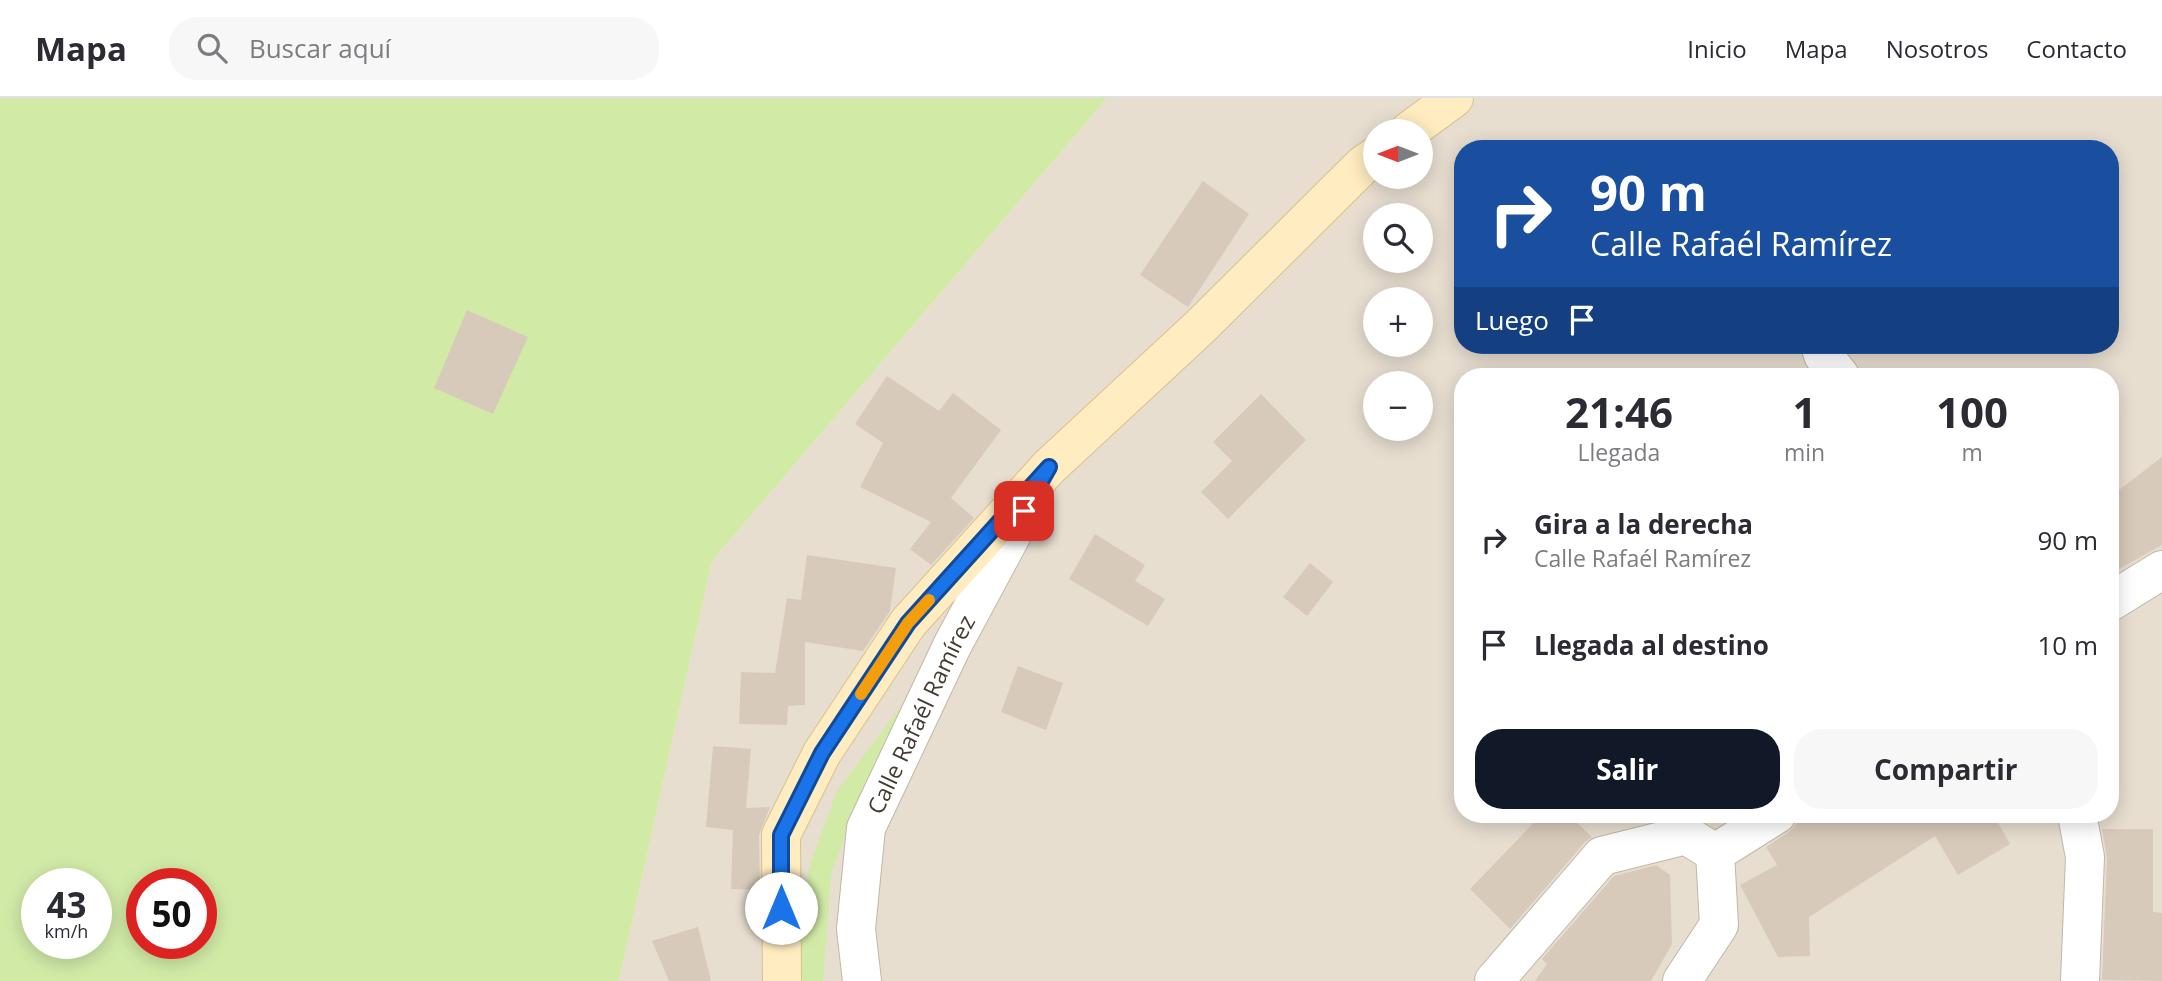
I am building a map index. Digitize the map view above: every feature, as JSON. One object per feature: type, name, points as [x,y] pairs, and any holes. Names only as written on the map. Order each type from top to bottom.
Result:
[{"type":"main road","points":[[1425,119],[1454,98]]},
{"type":"main road","name":"Calle Rafaél Ramírez","points":[[782,981],[781,835],[822,753],[908,623],[1049,467],[1200,327],[1363,165]]},
{"type":"street","name":"Calle Rafaél Ramírez","points":[[862,981],[856,929],[866,828],[952,646],[1049,467]]},
{"type":"street","points":[[2119,596],[2162,570]]},
{"type":"street","points":[[1715,853],[1763,823]]},
{"type":"street","points":[[2079,823],[2085,857],[2080,981]]},
{"type":"street","points":[[1494,981],[1602,856],[1686,835],[1715,853]]},
{"type":"street","points":[[1682,981],[1719,925],[1715,853]]},
{"type":"shaded area","points":[[1107,98],[2162,98],[2162,981],[619,981],[712,561]]},
{"type":"green space","points":[[0,98],[1107,98],[712,561],[619,981],[0,981]]},
{"type":"green space","points":[[921,680],[861,792],[831,875],[823,981],[796,981],[809,867],[837,791]]},
{"type":"building","points":[[1203,181],[1249,214],[1188,307],[1140,275]]},
{"type":"building","points":[[467,310],[528,337],[493,414],[434,388]]},
{"type":"building","points":[[887,376],[939,411],[953,393],[1001,430],[951,498],[974,518],[931,565],[910,549],[931,522],[860,487],[883,443],[855,424]]},
{"type":"building","points":[[1261,394],[1306,440],[1228,519],[1201,492],[1232,461],[1213,442]]},
{"type":"building","points":[[2162,457],[2162,545],[2119,569],[2119,490]]},
{"type":"building","points":[[1095,534],[1145,565],[1135,581],[1165,599],[1148,626],[1069,579]]},
{"type":"building","points":[[807,555],[896,568],[890,611],[863,651],[805,642],[805,705],[788,706],[787,725],[739,724],[741,672],[775,673],[787,598],[801,600]]},
{"type":"building","points":[[1310,563],[1333,582],[1307,616],[1283,597]]},
{"type":"building","points":[[1018,666],[1063,683],[1046,730],[1001,712]]},
{"type":"building","points":[[713,746],[751,749],[746,808],[770,807],[759,835],[760,890],[731,889],[733,830],[706,827]]},
{"type":"building","points":[[1533,823],[1577,823],[1592,837],[1510,929],[1470,889]]},
{"type":"building","points":[[1998,823],[2010,844],[1958,875],[1935,836],[1809,917],[1810,956],[1778,957],[1740,885],[1777,865],[1766,847],[1796,825]]},
{"type":"building","points":[[2102,829],[2153,829],[2153,912],[2162,913],[2162,981],[2102,980],[2107,858]]},
{"type":"building","points":[[1656,865],[1670,875],[1672,944],[1651,981],[1535,981],[1547,964],[1542,959],[1614,876]]},
{"type":"building","points":[[698,927],[711,981],[669,981],[652,941]]},
{"type":"slow traffic","points":[[861,694],[908,623],[929,600]]},
{"type":"route","points":[[781,908],[781,835],[822,753],[908,623],[1049,467],[1024,511]]}]
